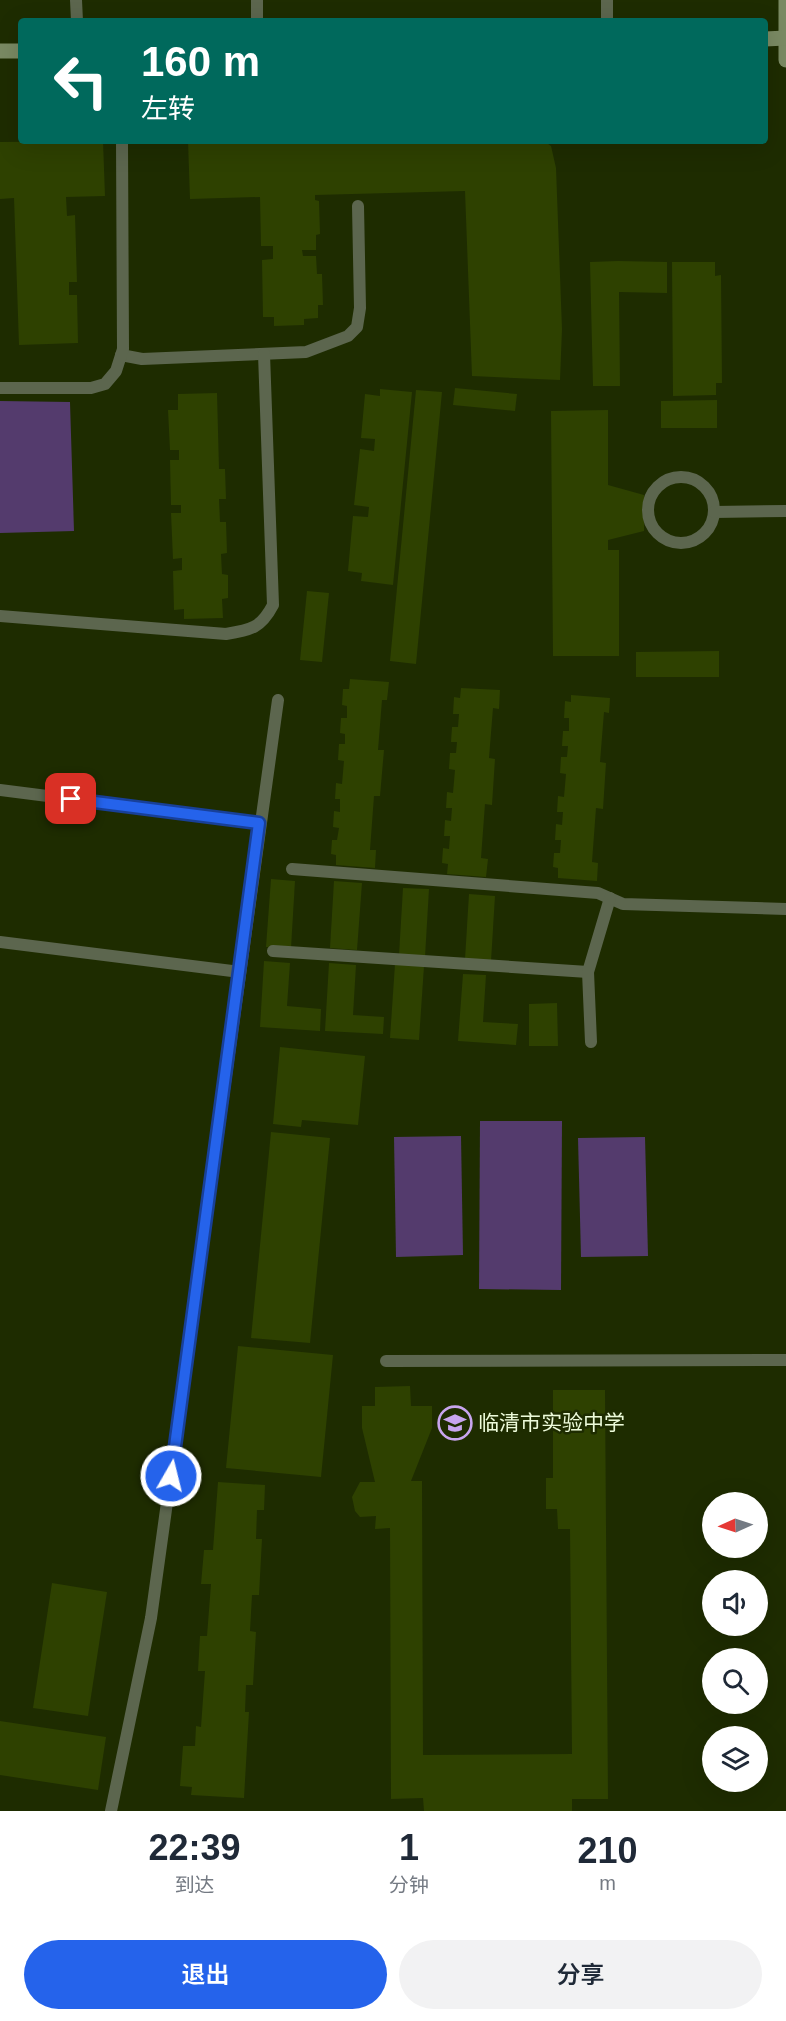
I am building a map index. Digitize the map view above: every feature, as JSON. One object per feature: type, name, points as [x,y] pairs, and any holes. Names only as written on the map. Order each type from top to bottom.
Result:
[{"type":"main road","points":[[786,0],[786,60]]},
{"type":"main road","points":[[768,39],[786,38]]},
{"type":"main road","points":[[0,51],[18,51]]},
{"type":"lane","points":[[76,0],[77,18]]},
{"type":"lane","points":[[257,0],[257,18]]},
{"type":"lane","points":[[607,0],[608,18]]},
{"type":"lane","points":[[0,388],[92,388],[105,384],[116,371],[121,355],[124,318],[122,144]]},
{"type":"lane","points":[[121,355],[142,359],[306,352],[330,345],[348,336],[357,327],[360,308],[358,206]]},
{"type":"lane","points":[[0,616],[226,634],[246,630],[264,621],[273,604],[264,354]]},
{"type":"lane","points":[[676,478],[699,482],[707,490],[714,512],[705,532],[685,543],[663,538],[655,530],[648,509],[657,488],[666,481],[676,478]]},
{"type":"lane","points":[[714,512],[786,511]]},
{"type":"lane","points":[[111,1811],[151,1618],[259,823],[278,700]]},
{"type":"lane","points":[[0,790],[259,823]]},
{"type":"lane","points":[[292,869],[598,893],[623,904],[786,909]]},
{"type":"lane","points":[[591,1042],[588,972],[610,898]]},
{"type":"lane","points":[[0,942],[240,972]]},
{"type":"lane","points":[[273,951],[588,972]]},
{"type":"lane","points":[[386,1360],[786,1360]]},
{"type":"shaded area","points":[[0,401],[70,402],[74,531],[0,533]]},
{"type":"shaded area","points":[[480,1121],[562,1121],[561,1290],[479,1289]]},
{"type":"shaded area","points":[[461,1136],[463,1255],[396,1257],[394,1137]]},
{"type":"shaded area","points":[[645,1137],[648,1256],[581,1257],[578,1138]]},
{"type":"building","points":[[0,142],[103,144],[105,196],[66,197],[67,216],[75,215],[77,282],[69,282],[69,295],[77,295],[78,343],[19,345],[14,198],[0,199]]},
{"type":"building","points":[[188,144],[548,144],[551,146],[556,168],[562,329],[560,380],[472,376],[465,191],[315,195],[315,200],[319,201],[320,234],[316,235],[316,250],[302,250],[303,256],[316,256],[317,274],[322,274],[323,305],[318,305],[318,318],[304,319],[304,325],[274,326],[274,317],[263,317],[262,260],[273,259],[273,246],[261,246],[260,197],[190,199]]},
{"type":"building","points":[[590,262],[667,262],[667,293],[619,292],[620,386],[593,386]]},
{"type":"building","points":[[672,262],[715,262],[715,276],[721,275],[722,383],[716,383],[716,395],[673,396]]},
{"type":"building","points":[[455,388],[517,394],[515,411],[453,405]]},
{"type":"building","points":[[380,389],[412,392],[393,585],[361,581],[362,573],[348,571],[353,516],[368,517],[369,507],[354,505],[360,449],[374,451],[375,439],[361,438],[365,394],[380,396]]},
{"type":"building","points":[[416,390],[442,392],[416,664],[390,661]]},
{"type":"building","points":[[217,393],[219,469],[225,469],[226,499],[219,499],[220,522],[226,522],[227,553],[221,554],[222,574],[228,575],[228,598],[222,599],[223,618],[184,619],[184,609],[174,610],[173,571],[182,570],[182,558],[173,559],[171,513],[181,513],[181,505],[171,505],[170,460],[179,460],[179,450],[170,450],[168,410],[178,410],[178,394]]},
{"type":"building","points":[[717,400],[717,428],[661,428],[661,401]]},
{"type":"building","points":[[608,410],[608,485],[644,495],[644,531],[608,540],[608,550],[619,550],[619,656],[553,656],[551,411]]},
{"type":"building","points":[[307,591],[329,593],[322,662],[300,660]]},
{"type":"building","points":[[719,651],[719,677],[636,677],[636,652]]},
{"type":"building","points":[[350,679],[389,682],[387,700],[382,700],[378,750],[384,750],[380,796],[374,796],[370,850],[376,850],[375,868],[336,865],[336,855],[331,854],[332,840],[337,840],[339,828],[333,827],[334,811],[340,812],[340,799],[335,799],[336,783],[342,784],[344,761],[338,760],[339,744],[345,744],[345,734],[340,733],[341,718],[347,718],[347,706],[342,705],[343,689],[349,689]]},
{"type":"building","points":[[461,688],[500,690],[499,709],[493,708],[489,758],[495,759],[492,805],[485,804],[481,858],[488,859],[486,877],[447,874],[448,864],[442,863],[443,848],[449,849],[450,836],[444,836],[445,820],[451,821],[452,808],[446,808],[447,792],[453,793],[455,770],[449,769],[450,753],[456,753],[457,742],[451,742],[452,727],[458,727],[459,714],[453,714],[454,697],[460,698]]},
{"type":"building","points":[[571,695],[610,698],[609,713],[604,712],[600,762],[606,763],[603,809],[596,808],[592,862],[598,863],[597,881],[558,878],[558,868],[553,867],[554,853],[560,853],[561,840],[555,840],[556,824],[562,825],[563,812],[557,812],[558,796],[564,797],[566,774],[560,773],[561,757],[567,757],[568,746],[562,746],[563,731],[569,731],[569,718],[564,718],[565,701],[571,702]]},
{"type":"building","points":[[271,879],[295,881],[291,948],[266,947]]},
{"type":"building","points":[[334,881],[362,883],[357,950],[330,948]]},
{"type":"building","points":[[403,888],[429,889],[425,957],[399,955]]},
{"type":"building","points":[[469,894],[495,896],[491,961],[465,959]]},
{"type":"building","points":[[264,961],[290,963],[287,1006],[321,1009],[320,1031],[260,1027]]},
{"type":"building","points":[[329,963],[356,965],[353,1015],[384,1017],[383,1034],[325,1031]]},
{"type":"building","points":[[395,964],[424,966],[419,1040],[390,1038]]},
{"type":"building","points":[[463,974],[486,975],[483,1022],[518,1024],[516,1045],[458,1041]]},
{"type":"building","points":[[557,1003],[558,1046],[529,1046],[529,1004]]},
{"type":"building","points":[[280,1047],[365,1056],[358,1125],[302,1120],[301,1127],[273,1124]]},
{"type":"building","points":[[271,1132],[330,1138],[310,1343],[251,1338]]},
{"type":"building","points":[[238,1346],[333,1355],[321,1477],[226,1468]]},
{"type":"building","points":[[410,1386],[411,1406],[432,1406],[432,1428],[411,1481],[422,1481],[423,1755],[572,1754],[570,1529],[558,1529],[557,1509],[546,1509],[546,1478],[553,1478],[553,1390],[605,1390],[608,1799],[572,1799],[572,1811],[424,1811],[423,1798],[391,1799],[390,1528],[375,1529],[376,1516],[360,1517],[355,1511],[352,1497],[360,1482],[375,1482],[362,1428],[362,1406],[375,1406],[375,1387]]},
{"type":"building","points":[[218,1482],[265,1485],[264,1510],[257,1510],[256,1539],[262,1539],[259,1595],[252,1595],[250,1631],[256,1632],[253,1685],[246,1685],[245,1712],[249,1712],[244,1798],[191,1795],[192,1787],[180,1786],[183,1746],[195,1746],[196,1726],[201,1727],[205,1671],[198,1671],[200,1636],[207,1636],[211,1584],[201,1584],[204,1550],[213,1550]]},
{"type":"building","points":[[52,1583],[107,1592],[88,1716],[33,1708]]},
{"type":"building","points":[[0,1721],[106,1737],[98,1790],[0,1775]]},
{"type":"place","name":"临清市实验中学","points":[[455,1423]]},
{"type":"route","points":[[71,799],[259,823],[171,1476]]}]
